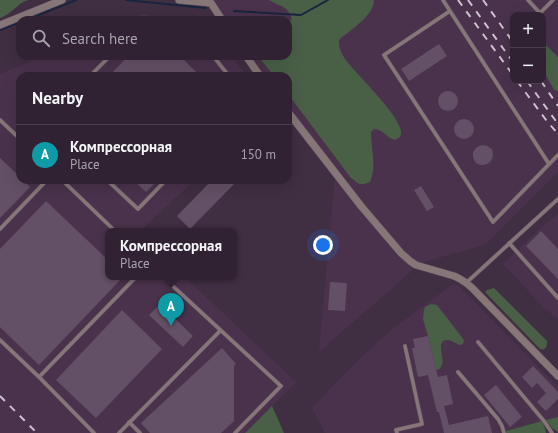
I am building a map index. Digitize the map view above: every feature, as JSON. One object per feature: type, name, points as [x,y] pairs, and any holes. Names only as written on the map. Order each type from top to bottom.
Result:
[{"type":"street","points":[[22,16],[62,0]]},
{"type":"street","points":[[179,0],[211,3],[219,16]]},
{"type":"street","points":[[0,25],[16,19]]},
{"type":"street","points":[[249,60],[257,72]]},
{"type":"street","points":[[292,117],[361,206],[401,252],[416,265],[460,278],[476,291],[558,376]]},
{"type":"lane","points":[[443,0],[549,164]]},
{"type":"lane","points":[[528,0],[540,13],[553,0]]},
{"type":"lane","points":[[450,11],[384,55],[493,222],[558,155]]},
{"type":"lane","points":[[94,72],[106,60]]},
{"type":"lane","points":[[216,60],[226,72]]},
{"type":"lane","points":[[0,120],[16,136]]},
{"type":"lane","points":[[0,229],[43,184]]},
{"type":"lane","points":[[66,184],[112,228]]},
{"type":"lane","points":[[111,184],[138,209],[162,184]]},
{"type":"lane","points":[[466,283],[558,199]]},
{"type":"lane","points":[[509,243],[558,298]]},
{"type":"lane","points":[[39,377],[133,280]]},
{"type":"lane","points":[[165,280],[281,386],[234,433]]},
{"type":"lane","points":[[119,433],[220,331]]},
{"type":"lane","points":[[0,340],[94,433]]},
{"type":"lane","points":[[478,342],[544,421],[552,433]]},
{"type":"lane","points":[[397,433],[396,430],[422,424],[405,346]]},
{"type":"lane","points":[[458,372],[498,419],[504,433]]},
{"type":"lane","points":[[129,422],[140,433]]},
{"type":"shaded area","points":[[214,0],[558,0],[558,172],[489,241],[481,246],[416,264],[403,252],[368,212],[292,113],[292,72],[261,72],[253,60],[292,60],[292,16],[224,16]]},
{"type":"shaded area","points":[[143,14],[152,16],[138,16]]},
{"type":"shaded area","points":[[33,60],[234,60],[244,72],[16,72],[16,184],[191,184],[143,228],[105,228],[105,280],[188,280],[296,382],[245,433],[0,433],[0,74]]},
{"type":"shaded area","points":[[335,176],[375,227],[414,269],[319,352]]},
{"type":"shaded area","points":[[558,214],[558,319],[544,308],[503,264],[542,226]]},
{"type":"shaded area","points":[[453,284],[458,285],[558,387],[558,417],[498,433],[325,433],[312,408],[351,367],[391,330]]},
{"type":"green space","points":[[0,0],[28,0],[20,4],[4,17],[0,18]]},
{"type":"green space","points":[[269,0],[374,0],[373,6],[366,17],[339,40],[340,49],[344,58],[389,109],[401,131],[400,137],[395,140],[377,129],[374,129],[371,132],[373,170],[370,182],[360,184],[351,178],[292,99],[292,72],[271,72],[261,60],[292,60],[292,16],[283,7]]},
{"type":"green space","points":[[546,45],[558,57],[558,91],[554,90],[546,75]]},
{"type":"green space","points":[[494,288],[547,341],[545,349],[540,349],[485,292]]},
{"type":"green space","points":[[431,304],[437,305],[464,340],[463,344],[460,345],[450,340],[443,341],[441,344],[442,362],[441,367],[438,370],[436,369],[423,319],[425,307]]},
{"type":"green space","points":[[272,406],[284,433],[245,433]]},
{"type":"green space","points":[[558,417],[558,432],[552,428],[546,420]]},
{"type":"green space","points":[[542,421],[546,433],[506,433],[506,431]]},
{"type":"building","points":[[439,44],[447,56],[409,81],[401,69]]},
{"type":"building","points":[[124,60],[184,60],[196,72],[113,72]]},
{"type":"building","points":[[448,91],[455,94],[458,101],[455,108],[448,111],[441,108],[438,101],[441,94]]},
{"type":"building","points":[[464,119],[471,122],[474,129],[471,136],[464,139],[457,136],[454,129],[457,122]]},
{"type":"building","points":[[483,145],[492,149],[493,155],[490,162],[480,165],[474,160],[473,152],[476,148]]},
{"type":"building","points":[[0,158],[16,173],[16,184],[27,184],[30,187],[0,218]]},
{"type":"building","points":[[137,184],[154,184],[146,192]]},
{"type":"building","points":[[208,184],[234,184],[191,228],[189,228],[177,216]]},
{"type":"building","points":[[421,186],[434,207],[427,211],[414,190]]},
{"type":"building","points":[[46,201],[105,257],[105,280],[120,280],[39,365],[0,327],[0,249]]},
{"type":"building","points":[[541,231],[558,249],[558,279],[526,246]]},
{"type":"building","points":[[330,282],[347,283],[345,311],[328,310]]},
{"type":"building","points":[[160,304],[193,336],[183,347],[149,315]]},
{"type":"building","points":[[122,310],[162,349],[96,418],[56,380]]},
{"type":"building","points":[[428,336],[438,377],[447,375],[453,404],[444,406],[449,425],[488,416],[492,433],[444,433],[428,375],[418,377],[412,348],[415,348],[413,339]]},
{"type":"building","points":[[222,348],[236,364],[234,366],[234,421],[221,433],[150,433],[141,423]]},
{"type":"building","points":[[533,366],[558,392],[558,399],[546,411],[537,402],[546,393],[537,383],[532,388],[522,377]]},
{"type":"building","points":[[496,385],[522,417],[510,427],[484,395]]},
{"type":"waterway","points":[[36,16],[76,0]]},
{"type":"waterway","points":[[126,0],[206,8]]},
{"type":"waterway","points":[[234,11],[301,15],[328,0]]},
{"type":"waterway","points":[[0,30],[16,24]]},
{"type":"railway","points":[[458,0],[510,71]]},
{"type":"railway","points":[[468,0],[510,58]]},
{"type":"railway","points":[[483,0],[510,38]]},
{"type":"railway","points":[[519,84],[558,134]]},
{"type":"railway","points":[[529,84],[558,124]]},
{"type":"railway","points":[[543,84],[558,106]]},
{"type":"railway","points":[[0,396],[37,433]]},
{"type":"place","name":"Компрессорная","points":[[171,326]]}]
